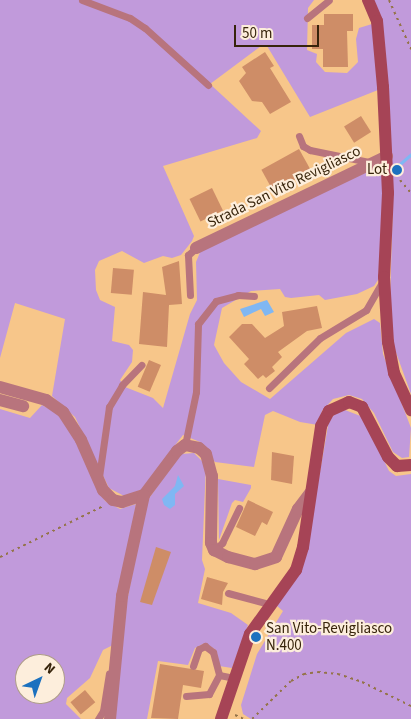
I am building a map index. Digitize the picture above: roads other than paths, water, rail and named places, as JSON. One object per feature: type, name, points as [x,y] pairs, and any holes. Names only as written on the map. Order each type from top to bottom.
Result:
[{"type":"street","points":[[368,0],[377,21],[380,44],[387,174],[384,277],[390,358],[411,410]]},
{"type":"street","name":"Strada San Vito Revigliasco","points":[[196,248],[386,156]]},
{"type":"street","points":[[0,387],[46,400],[64,412],[71,421],[107,496],[122,502],[144,495]]},
{"type":"street","points":[[0,400],[23,406]]},
{"type":"street","points":[[225,717],[234,678],[250,634],[269,604],[296,570],[303,547],[321,426],[329,411],[349,402],[362,407],[388,457],[397,466],[411,465]]},
{"type":"street","points":[[110,719],[122,596],[144,495],[185,445],[199,448],[210,462],[214,550],[255,564],[269,562],[284,545],[298,509],[310,493]]},
{"type":"lane","points":[[82,0],[130,18],[145,28],[208,85]]},
{"type":"lane","points":[[306,18],[328,0]]},
{"type":"lane","points":[[299,136],[303,146],[310,150],[372,163]]},
{"type":"lane","points":[[190,295],[188,255],[196,248]]},
{"type":"lane","points":[[269,388],[320,338],[366,310],[384,277]]},
{"type":"lane","points":[[185,445],[196,392],[198,324],[216,301],[238,295],[254,296]]},
{"type":"lane","points":[[99,479],[109,407],[122,385],[141,365]]},
{"type":"lane","points":[[214,550],[222,543],[239,508]]},
{"type":"lane","points":[[228,594],[269,604]]},
{"type":"lane","points":[[186,696],[209,694],[219,675],[213,652],[205,646],[199,649],[192,666]]},
{"type":"lane","points":[[98,719],[114,664]]},
{"type":"lane","points":[[219,675],[234,678]]},
{"type":"water","points":[[267,300],[274,312],[265,316],[261,309],[244,317],[240,309]]},
{"type":"water","points":[[178,475],[184,486],[175,494],[175,505],[170,509],[164,505],[162,499],[175,486]]},
{"type":"waterway","points":[[394,169],[411,154]]},
{"type":"place","name":"Lot","points":[[397,170]]},
{"type":"place","name":"San Vito-Revigliasco N.400","points":[[256,637]]}]
